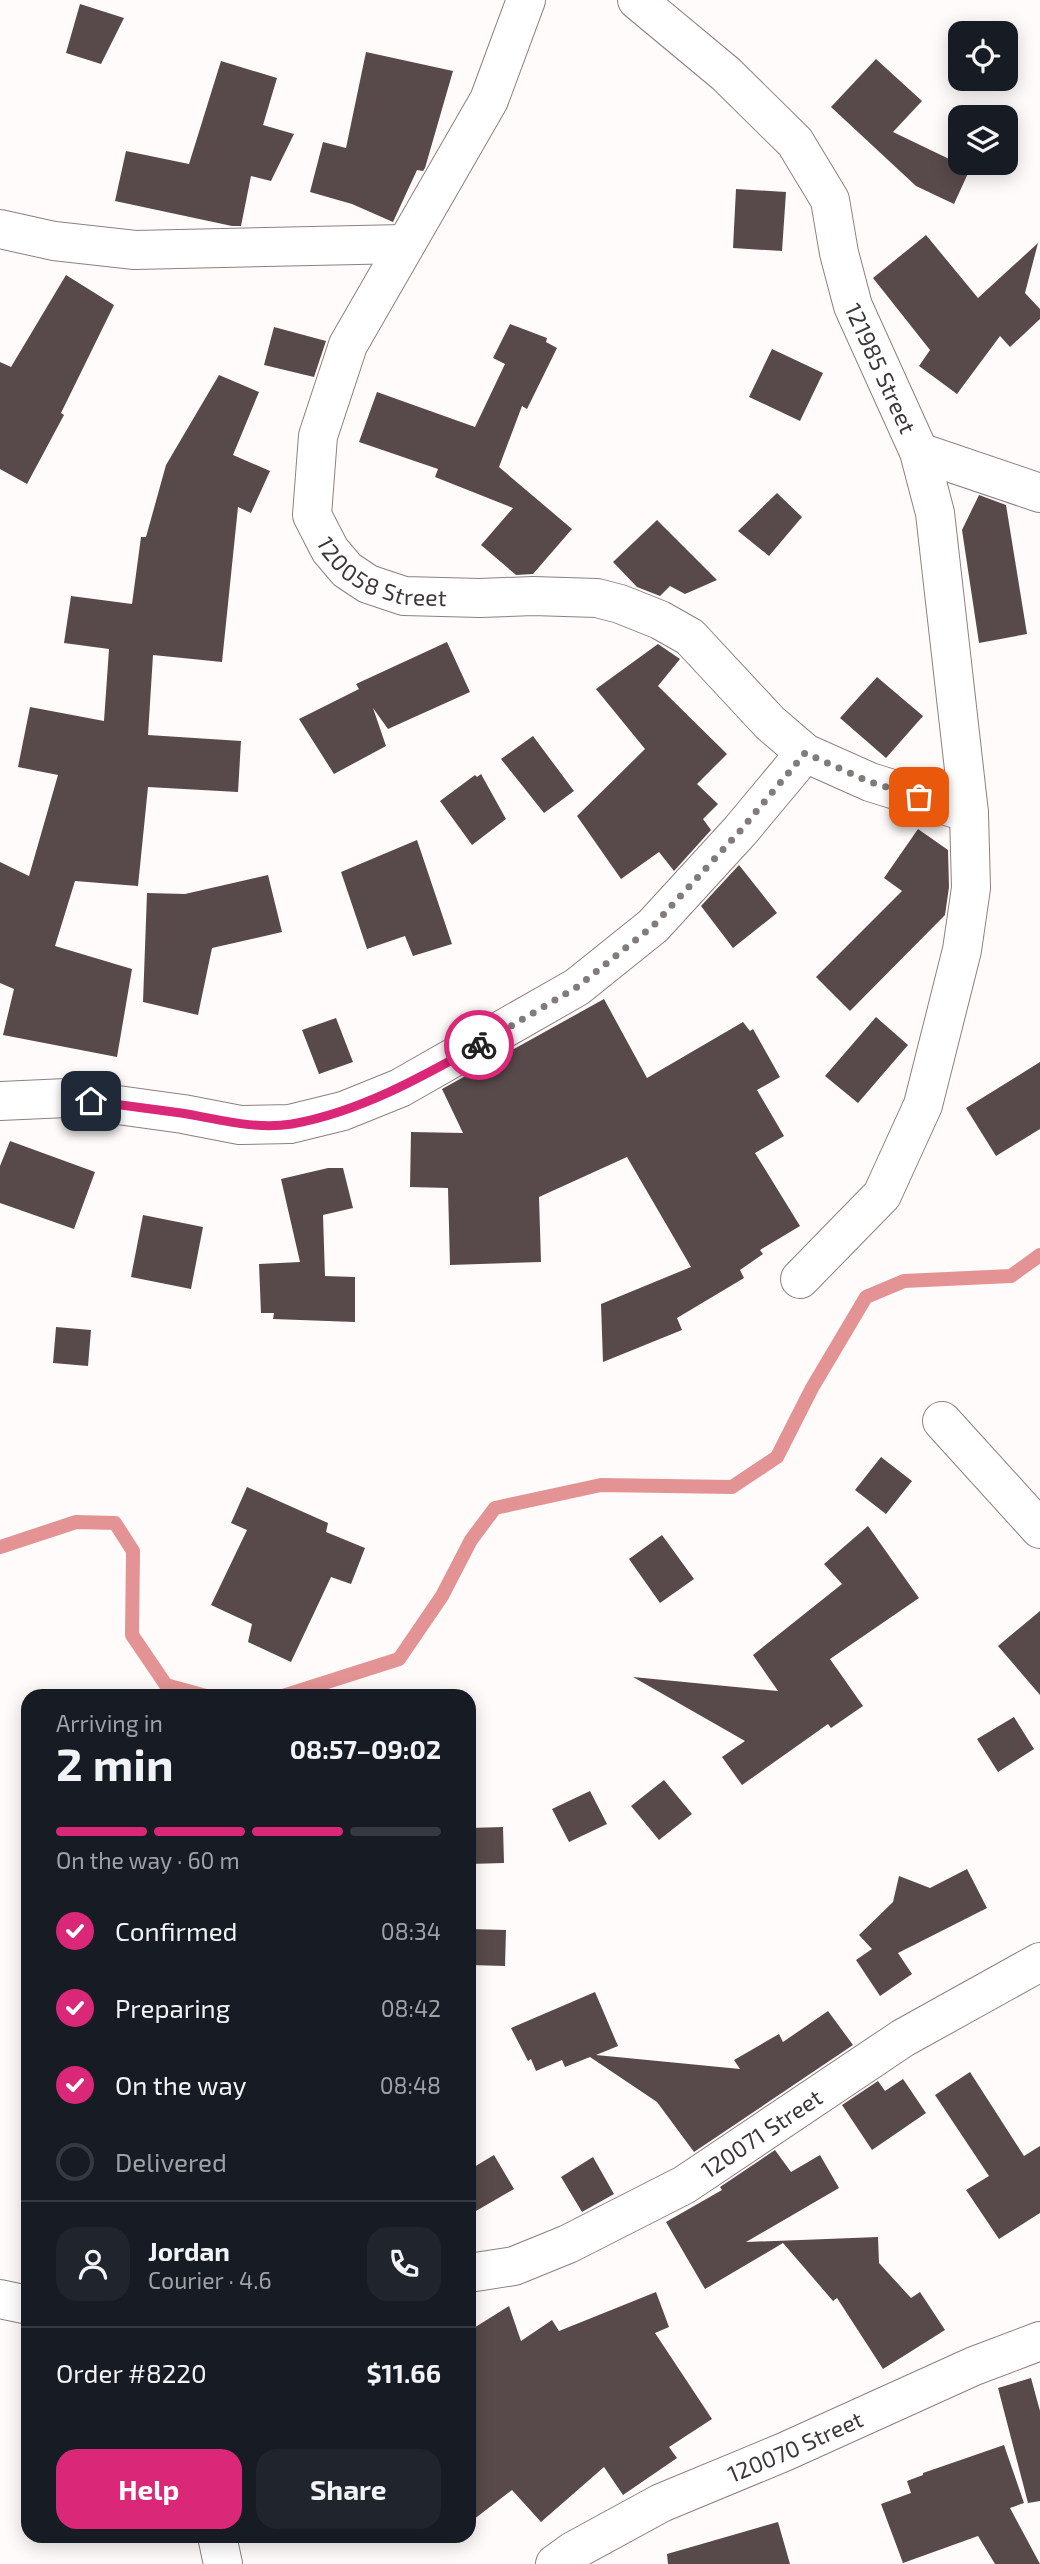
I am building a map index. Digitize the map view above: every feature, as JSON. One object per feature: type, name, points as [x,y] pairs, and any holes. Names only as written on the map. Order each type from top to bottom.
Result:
[{"type":"street","name":"120058 Street","points":[[526,0],[489,100],[348,345],[318,436],[312,515],[330,550],[347,570],[368,584],[404,596],[597,598],[660,620],[690,637],[770,723],[805,753],[870,782],[969,813]]},
{"type":"street","name":"121985 Street","points":[[637,0],[726,74],[795,142],[830,200],[839,253],[853,306],[919,452],[935,513],[969,813],[971,888],[962,950],[923,1105],[882,1195],[800,1279]]},
{"type":"street","points":[[0,229],[54,241],[135,250],[404,244]]},
{"type":"street","points":[[919,452],[1040,494]]},
{"type":"street","points":[[0,1101],[67,1098],[240,1125],[290,1124],[344,1111],[400,1087],[577,987],[653,926],[740,831],[805,753]]},
{"type":"street","points":[[942,1421],[1040,1529]]},
{"type":"street","name":"120071 Street","points":[[476,2272],[514,2266],[568,2244],[684,2185],[903,2038],[1040,1962]]},
{"type":"street","points":[[0,2299],[21,2304]]},
{"type":"street","name":"120070 Street","points":[[569,2560],[661,2503],[784,2452],[974,2366],[1040,2341]]},
{"type":"street","points":[[218,2543],[223,2564]]},
{"type":"building","points":[[80,4],[124,18],[101,64],[66,53]]},
{"type":"building","points":[[366,52],[453,71],[425,168],[423,171],[417,170],[393,222],[352,204],[310,192],[323,142],[346,148]]},
{"type":"building","points":[[876,59],[922,101],[893,132],[948,158],[948,175],[967,175],[954,204],[916,186],[831,107]]},
{"type":"building","points":[[221,61],[277,78],[263,125],[294,134],[271,181],[251,176],[241,226],[115,201],[126,151],[189,164]]},
{"type":"building","points":[[736,189],[786,192],[782,251],[733,248]]},
{"type":"building","points":[[926,235],[978,298],[1038,243],[1025,293],[1040,309],[1040,319],[1010,347],[1000,336],[957,394],[919,366],[930,350],[873,278]]},
{"type":"building","points":[[66,275],[114,305],[61,413],[64,415],[27,484],[0,469],[0,362],[11,367]]},
{"type":"building","points":[[510,324],[547,338],[546,342],[557,348],[527,409],[522,406],[499,467],[572,529],[533,574],[516,575],[481,545],[513,508],[435,477],[438,469],[359,442],[377,392],[475,427],[505,364],[493,358]]},
{"type":"building","points":[[274,327],[326,341],[314,377],[264,365]]},
{"type":"building","points":[[772,349],[823,373],[800,421],[749,397]]},
{"type":"building","points":[[219,375],[259,392],[233,455],[270,471],[251,513],[238,507],[222,662],[153,655],[148,735],[241,741],[238,792],[148,787],[138,886],[75,881],[55,946],[132,969],[117,1057],[3,1035],[14,989],[0,983],[0,862],[29,876],[58,775],[18,767],[30,707],[104,721],[109,649],[64,643],[71,596],[132,604],[141,537],[146,537],[166,465]]},
{"type":"building","points":[[777,493],[802,517],[769,556],[738,531]]},
{"type":"building","points":[[979,495],[1006,505],[1027,634],[979,643],[962,530]]},
{"type":"building","points":[[657,520],[717,580],[685,594],[670,586],[660,596],[637,587],[613,562]]},
{"type":"building","points":[[447,642],[470,692],[388,729],[373,708],[386,746],[334,774],[299,719],[359,689],[356,684]]},
{"type":"building","points":[[658,644],[680,659],[658,686],[727,754],[697,784],[718,804],[703,819],[711,830],[674,871],[659,852],[621,879],[577,816],[645,749],[596,689]]},
{"type":"building","points":[[877,677],[923,716],[886,758],[840,718]]},
{"type":"building","points":[[533,736],[574,791],[544,813],[501,759]]},
{"type":"building","points":[[481,774],[506,819],[472,845],[440,801],[475,775],[477,777]]},
{"type":"building","points":[[918,829],[948,850],[949,887],[945,915],[850,1011],[816,977],[902,891],[884,878]]},
{"type":"building","points":[[417,840],[452,944],[413,956],[405,936],[367,949],[341,872]]},
{"type":"building","points":[[739,865],[777,913],[733,948],[701,906]]},
{"type":"building","points":[[268,875],[282,932],[212,948],[198,1015],[143,1002],[147,893],[185,894]]},
{"type":"building","points":[[604,999],[647,1078],[743,1022],[750,1031],[753,1029],[780,1077],[757,1090],[784,1136],[755,1153],[800,1226],[760,1250],[763,1254],[740,1270],[744,1278],[677,1318],[682,1330],[603,1362],[601,1304],[691,1267],[627,1157],[539,1197],[541,1262],[450,1265],[448,1188],[410,1187],[411,1132],[463,1133],[442,1089]]},
{"type":"building","points":[[876,1017],[908,1045],[858,1103],[825,1076]]},
{"type":"building","points":[[336,1018],[353,1062],[319,1074],[302,1030]]},
{"type":"building","points":[[1040,1062],[1040,1129],[996,1156],[966,1108]]},
{"type":"building","points":[[10,1141],[95,1172],[74,1229],[0,1203],[0,1166]]},
{"type":"building","points":[[328,1168],[343,1168],[353,1208],[323,1215],[325,1276],[355,1277],[355,1322],[273,1319],[274,1313],[261,1313],[259,1264],[300,1262],[281,1179]]},
{"type":"building","points":[[143,1215],[203,1227],[191,1289],[131,1277]]},
{"type":"building","points":[[56,1327],[91,1330],[88,1366],[53,1363]]},
{"type":"building","points":[[881,1457],[912,1481],[886,1514],[855,1490]]},
{"type":"building","points":[[247,1487],[328,1523],[326,1532],[365,1548],[351,1584],[331,1577],[291,1662],[248,1642],[252,1624],[211,1605],[247,1530],[231,1523]]},
{"type":"building","points":[[868,1526],[919,1598],[830,1659],[863,1706],[831,1728],[828,1724],[742,1785],[722,1757],[745,1741],[633,1677],[778,1691],[753,1655],[842,1584],[824,1564]]},
{"type":"building","points":[[662,1535],[694,1579],[660,1603],[629,1559]]},
{"type":"building","points":[[1040,1611],[1040,1695],[998,1646]]},
{"type":"building","points":[[1014,1717],[1034,1749],[998,1772],[977,1739]]},
{"type":"building","points":[[664,1780],[692,1814],[659,1840],[631,1806]]},
{"type":"building","points":[[590,1791],[607,1824],[569,1842],[552,1809]]},
{"type":"building","points":[[503,1827],[504,1863],[476,1864],[476,1828]]},
{"type":"building","points":[[967,1869],[987,1908],[898,1953],[912,1974],[880,1996],[856,1960],[872,1949],[859,1935],[893,1902],[899,1876],[930,1888]]},
{"type":"building","points":[[476,1929],[506,1930],[505,1966],[476,1965]]},
{"type":"building","points":[[595,1992],[618,2046],[596,2055],[740,2069],[734,2060],[779,2034],[783,2042],[828,2011],[853,2045],[694,2152],[657,2102],[590,2057],[565,2067],[562,2060],[536,2071],[531,2059],[528,2061],[511,2028]]},
{"type":"building","points":[[970,2072],[1024,2156],[1040,2146],[1040,2213],[999,2239],[966,2190],[989,2176],[935,2095]]},
{"type":"building","points":[[903,2079],[926,2113],[872,2150],[842,2105],[878,2081],[885,2091]]},
{"type":"building","points":[[775,2150],[791,2172],[820,2155],[839,2188],[746,2242],[878,2237],[879,2263],[911,2298],[920,2292],[945,2330],[883,2369],[837,2298],[833,2301],[783,2243],[705,2289],[666,2222],[722,2190],[720,2187]]},
{"type":"building","points":[[494,2155],[514,2189],[476,2211],[476,2166]]},
{"type":"building","points":[[593,2157],[614,2194],[582,2212],[561,2177]]},
{"type":"building","points":[[656,2292],[669,2327],[655,2333],[712,2419],[669,2447],[677,2458],[623,2495],[604,2467],[541,2522],[512,2490],[476,2518],[476,2327],[509,2306],[521,2341],[552,2320],[559,2331]]},
{"type":"building","points":[[1031,2378],[1040,2411],[1040,2501],[1028,2503],[998,2388]]},
{"type":"building","points":[[1004,2445],[1024,2503],[1010,2508],[1040,2564],[995,2564],[978,2536],[903,2563],[881,2504],[911,2493],[907,2481],[923,2473]]},
{"type":"building","points":[[778,2522],[790,2564],[668,2564],[667,2554]]},
{"type":"waterway","points":[[305,1689],[399,1659],[442,1596],[471,1540],[495,1508],[601,1485],[732,1487],[777,1457],[812,1388],[866,1297],[904,1281],[1011,1276],[1040,1255]]},
{"type":"waterway","points":[[0,1547],[76,1522],[115,1523],[133,1551],[132,1635],[166,1685],[181,1689]]},
{"type":"way so far","points":[[479,1045],[577,987],[653,926],[740,831],[805,753],[870,782],[919,797]]},
{"type":"route","points":[[91,1101],[240,1125],[290,1124],[344,1111],[400,1087],[479,1045]]}]
